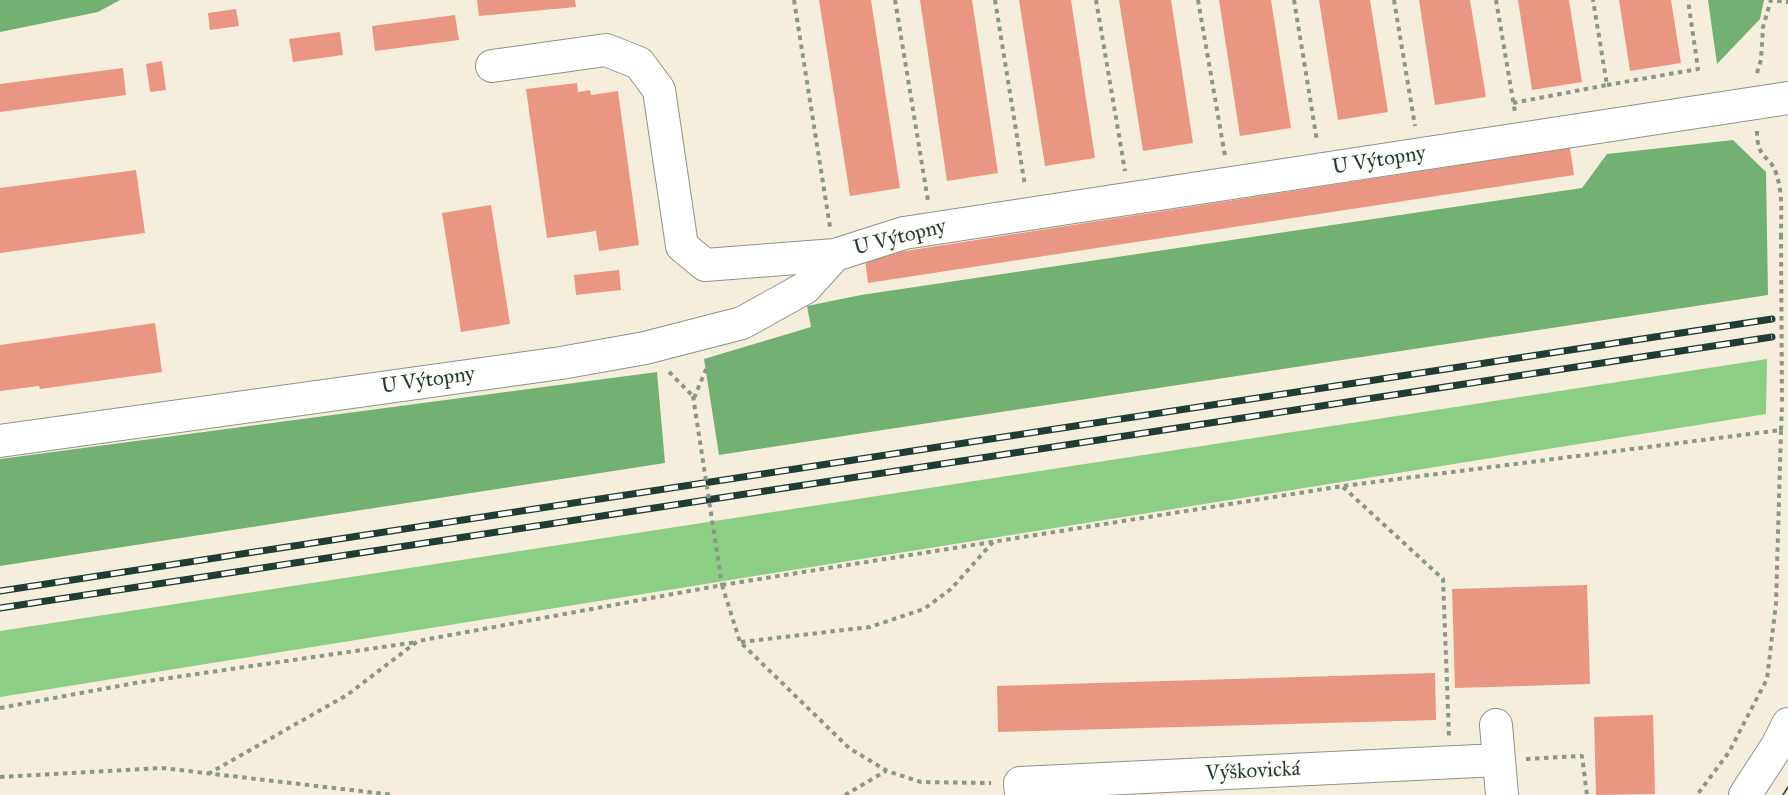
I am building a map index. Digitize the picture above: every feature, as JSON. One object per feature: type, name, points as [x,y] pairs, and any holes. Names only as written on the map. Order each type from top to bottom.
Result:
[{"type":"street","points":[[492,66],[606,50],[639,63],[658,90],[682,246],[705,265],[835,255]]},
{"type":"street","name":"U Výtopny","points":[[0,441],[561,363],[645,348],[742,323],[805,288],[835,255],[903,233],[1788,98]]},
{"type":"street","points":[[1496,725],[1502,795]]},
{"type":"street","points":[[1745,795],[1784,738]]},
{"type":"street","name":"Výškovická","points":[[1020,789],[1498,760]]},
{"type":"path","points":[[794,0],[835,255]]},
{"type":"path","points":[[895,0],[932,228]]},
{"type":"path","points":[[995,0],[1030,214]]},
{"type":"path","points":[[1096,0],[1129,199]]},
{"type":"path","points":[[1198,0],[1230,183]]},
{"type":"path","points":[[1294,0],[1322,169]]},
{"type":"path","points":[[1394,0],[1420,154]]},
{"type":"path","points":[[1496,0],[1519,139]]},
{"type":"path","points":[[1593,0],[1607,85]]},
{"type":"path","points":[[1513,103],[1698,69],[1688,0]]},
{"type":"path","points":[[1697,795],[1729,753],[1767,679],[1776,603],[1782,405],[1781,189],[1775,169],[1760,153],[1757,141],[1755,80],[1761,60],[1763,27],[1771,0],[1788,2]]},
{"type":"path","points":[[693,396],[722,585],[740,642],[849,748],[887,771],[921,782],[1020,789]]},
{"type":"path","points":[[0,708],[135,683],[418,641],[722,585],[1342,486],[1781,430]]},
{"type":"path","points":[[1342,486],[1443,579],[1450,763]]},
{"type":"path","points":[[740,642],[870,627],[924,609],[951,590],[994,542]]},
{"type":"path","points":[[208,774],[347,695],[418,641]]},
{"type":"path","points":[[1498,760],[1582,756],[1587,795]]},
{"type":"path","points":[[0,777],[162,768],[394,795]]},
{"type":"path","points":[[845,795],[887,771]]},
{"type":"path","points":[[852,795],[857,788]]},
{"type":"green space","points":[[0,0],[120,0],[98,12],[0,32]]},
{"type":"green space","points":[[1708,0],[1764,0],[1760,19],[1717,64]]},
{"type":"green space","points":[[1733,140],[1766,172],[1768,295],[719,455],[704,359],[811,327],[807,306],[861,295],[1582,188],[1607,154]]},
{"type":"green space","points":[[1767,359],[1766,414],[0,697],[0,631]]},
{"type":"green space","points":[[657,372],[665,463],[0,566],[0,459]]},
{"type":"building","points":[[477,0],[575,0],[576,7],[479,16]]},
{"type":"building","points":[[819,0],[871,0],[900,188],[850,196]]},
{"type":"building","points":[[920,0],[972,0],[998,173],[947,181]]},
{"type":"building","points":[[1019,0],[1071,0],[1095,158],[1045,166]]},
{"type":"building","points":[[1119,0],[1171,0],[1193,143],[1143,151]]},
{"type":"building","points":[[1219,0],[1271,0],[1291,128],[1240,136]]},
{"type":"building","points":[[1319,0],[1370,0],[1388,112],[1338,120]]},
{"type":"building","points":[[1419,0],[1470,0],[1486,97],[1435,105]]},
{"type":"building","points":[[1518,0],[1569,0],[1582,82],[1532,90]]},
{"type":"building","points":[[1619,0],[1671,0],[1681,63],[1630,71]]},
{"type":"building","points":[[236,9],[239,26],[210,30],[208,13]]},
{"type":"building","points":[[455,15],[459,40],[375,51],[372,26]]},
{"type":"building","points":[[340,32],[343,55],[293,62],[289,39]]},
{"type":"building","points":[[162,61],[166,90],[150,92],[146,64]]},
{"type":"building","points":[[123,68],[126,95],[0,112],[0,84]]},
{"type":"building","points":[[577,83],[578,92],[590,90],[591,95],[618,91],[639,245],[599,251],[596,231],[547,238],[526,89]]},
{"type":"building","points":[[1570,148],[1574,175],[868,283],[865,259],[892,253]]},
{"type":"building","points":[[136,170],[145,233],[0,253],[0,188]]},
{"type":"building","points":[[491,205],[510,324],[461,332],[442,213]]},
{"type":"building","points":[[619,270],[621,290],[576,295],[574,275]]},
{"type":"building","points":[[155,323],[162,372],[40,389],[39,386],[0,391],[0,345]]},
{"type":"building","points":[[1587,585],[1590,684],[1455,688],[1452,589]]},
{"type":"building","points":[[1435,673],[1436,720],[998,732],[997,686]]},
{"type":"building","points":[[1653,715],[1655,794],[1596,795],[1594,717]]},
{"type":"tram line","points":[[1783,795],[1788,787]]},
{"type":"railway","points":[[0,591],[1772,319]]},
{"type":"railway","points":[[0,608],[1772,337]]}]
